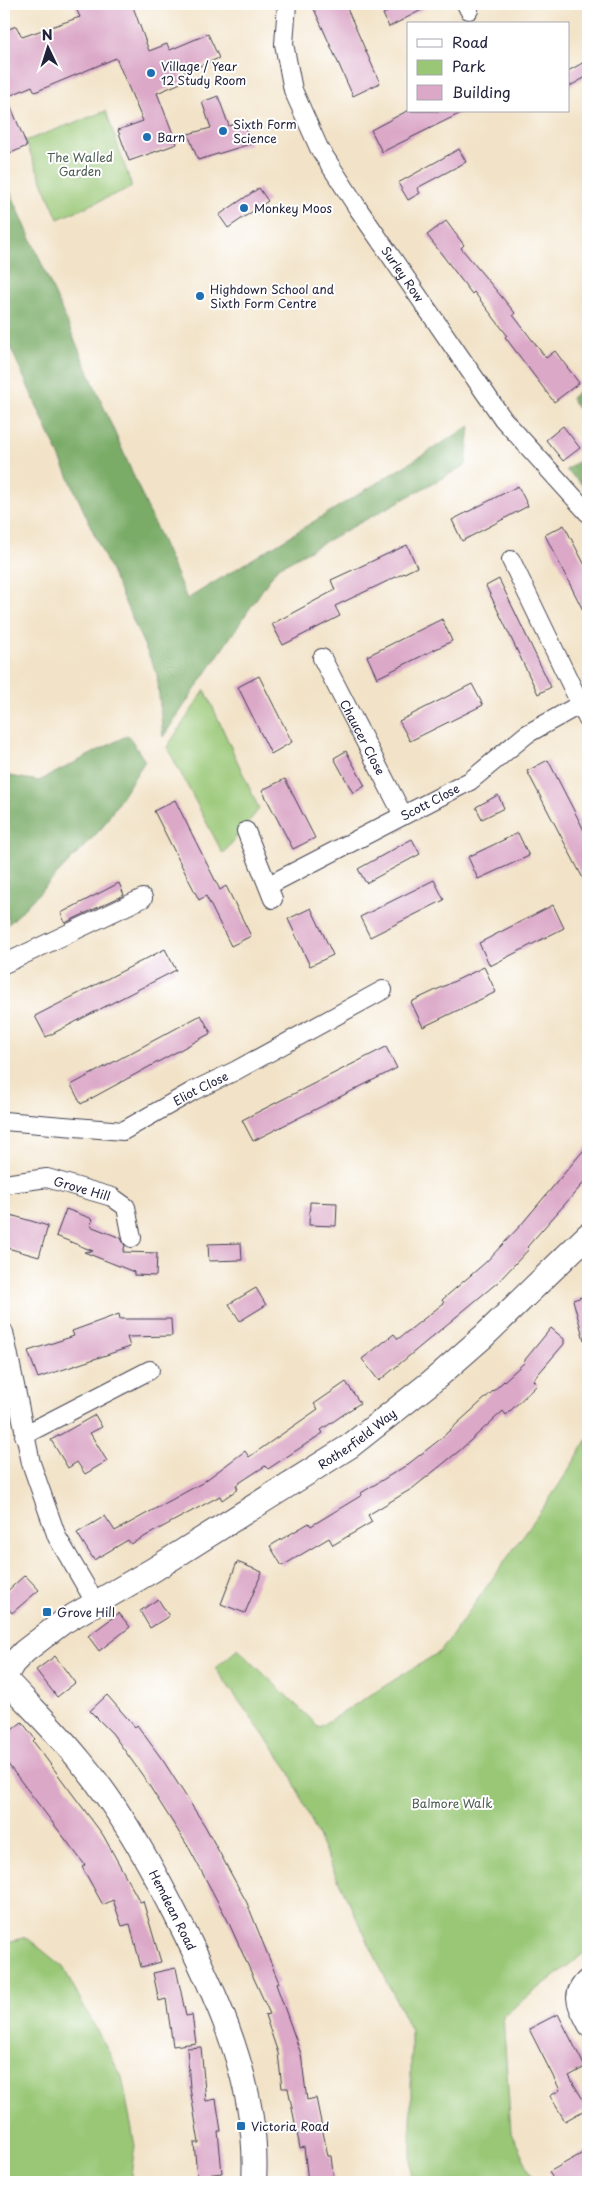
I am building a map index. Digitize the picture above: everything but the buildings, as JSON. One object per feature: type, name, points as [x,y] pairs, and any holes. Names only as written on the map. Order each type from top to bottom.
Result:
[{"type":"street","name":"Surley Row","points":[[287,4],[284,44],[293,90],[319,148],[359,210],[503,419],[588,513]]},
{"type":"street","name":"Scott Close","points":[[246,831],[271,892],[403,815],[470,781],[527,734],[586,708],[511,560]]},
{"type":"street","name":"Chaucer Close","points":[[322,658],[403,815]]},
{"type":"street","points":[[4,964],[143,898]]},
{"type":"street","name":"Eliot Close","points":[[4,1121],[123,1131],[193,1091],[235,1071],[383,990]]},
{"type":"street","name":"Grove Hill","points":[[4,1184],[47,1178],[112,1197],[126,1207],[132,1238]]},
{"type":"street","name":"Rotherfield Way","points":[[95,1602],[237,1519],[350,1446],[435,1380],[588,1235]]},
{"type":"street","points":[[4,1332],[30,1463],[57,1537],[95,1602],[63,1622],[25,1651],[13,1663],[4,1679]]},
{"type":"street","points":[[24,1435],[150,1370]]},
{"type":"street","name":"Hemdean Road","points":[[4,1679],[81,1762],[116,1811],[146,1856],[204,1970],[238,2061],[253,2131],[254,2182]]},
{"type":"street","points":[[588,1977],[577,1986],[575,1998],[588,2027]]},
{"type":"green space","name":"The Walled Garden","points":[[106,111],[132,187],[58,219],[25,141]]},
{"type":"green space","points":[[11,193],[187,599],[470,426],[466,465],[277,568],[163,737],[157,674],[4,333],[4,197]]},
{"type":"green space","points":[[588,384],[588,423],[571,398]]},
{"type":"green space","points":[[588,454],[588,490],[566,470]]},
{"type":"green space","points":[[205,690],[259,809],[223,854],[167,747]]},
{"type":"green space","points":[[128,735],[145,761],[101,829],[9,924],[4,894],[4,775],[39,781]]},
{"type":"green space","name":"Balmore Walk","points":[[588,1439],[588,1950],[503,2016],[511,2132],[535,2182],[411,2182],[411,2031],[330,1863],[288,1769],[215,1668],[238,1649],[319,1727],[441,1651],[557,1488]]},
{"type":"green space","points":[[26,1937],[63,1967],[122,2077],[135,2146],[130,2182],[4,2182],[4,1943]]},
{"type":"place","name":"Village / Year 12 Study Room","points":[[151,73]]},
{"type":"place","name":"Sixth Form Science","points":[[223,131]]},
{"type":"place","name":"Barn","points":[[147,137]]},
{"type":"place","name":"Monkey Moos","points":[[244,208]]},
{"type":"place","name":"Highdown School and Sixth Form Centre","points":[[200,296]]},
{"type":"place","name":"Grove Hill","points":[[47,1612]]},
{"type":"place","name":"Victoria Road","points":[[241,2126]]}]
